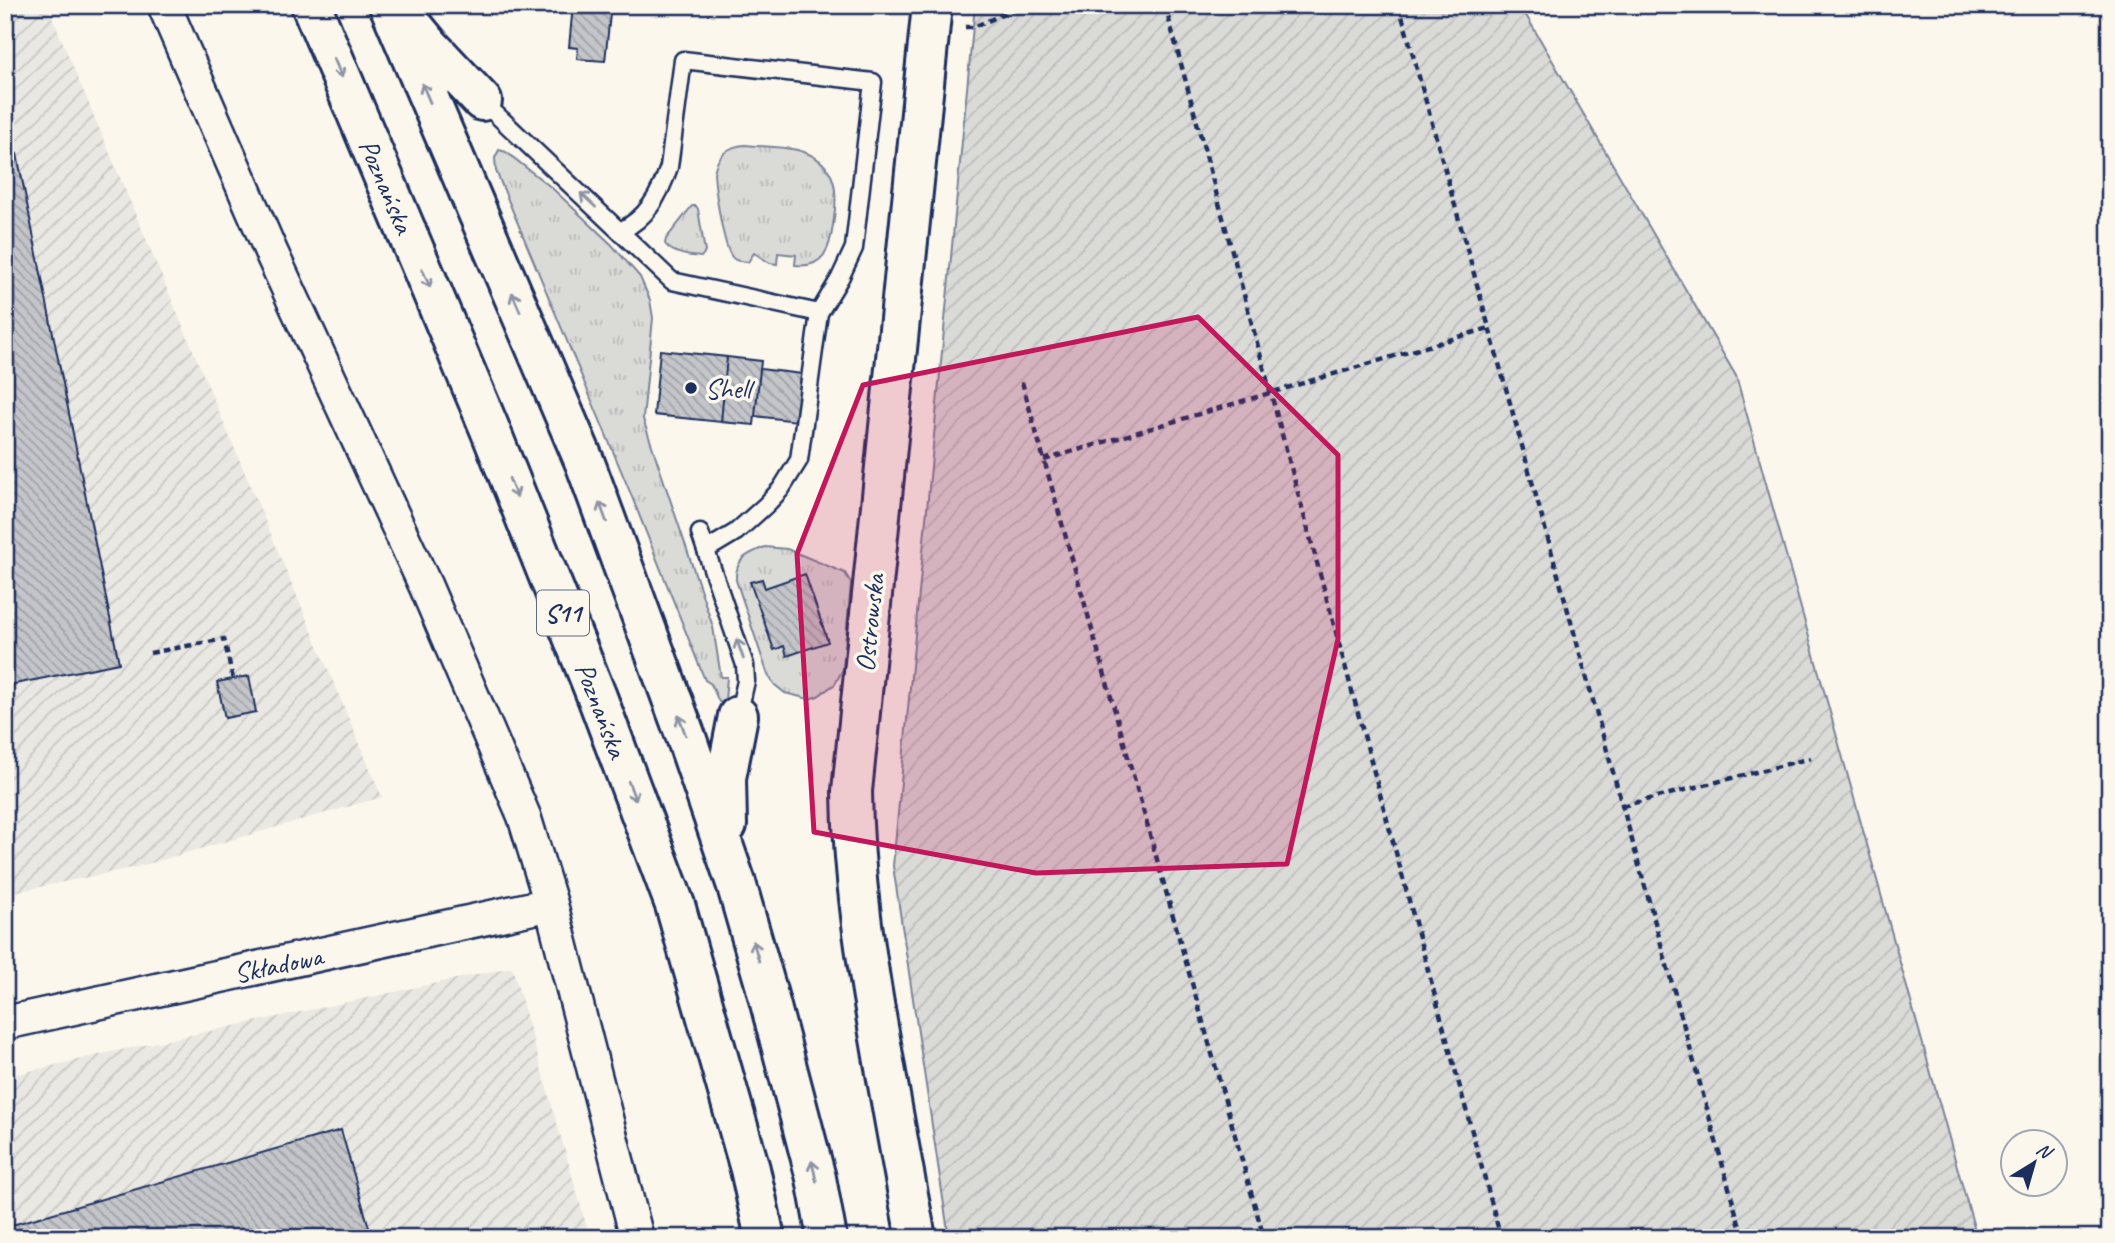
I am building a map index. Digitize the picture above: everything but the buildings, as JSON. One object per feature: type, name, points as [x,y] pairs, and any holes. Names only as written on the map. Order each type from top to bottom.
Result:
[{"type":"main road","name":"Poznańska","points":[[311,5],[494,440],[597,697],[676,905],[750,1169],[765,1238]]},
{"type":"main road","name":"S11","points":[[389,5],[585,463],[686,737],[736,883],[794,1090],[816,1178],[827,1238]]},
{"type":"main road","points":[[398,5],[430,46],[482,101]]},
{"type":"main road","name":"Ostrowska","points":[[916,1238],[863,934],[855,872],[852,791],[932,14]]},
{"type":"main road","points":[[736,883],[728,838],[726,791],[738,716]]},
{"type":"street","points":[[164,5],[272,254],[426,587],[524,816],[551,904],[637,1238]]},
{"type":"street","name":"Składowa","points":[[5,1023],[551,904]]},
{"type":"lane","points":[[620,231],[647,211],[665,179],[684,60],[873,82],[854,248],[848,264],[819,313],[799,460],[781,489],[749,521],[706,550]]},
{"type":"lane","points":[[482,101],[672,281],[819,313]]},
{"type":"lane","points":[[701,533],[745,665],[746,681],[738,716]]},
{"type":"path","points":[[932,14],[972,27],[1026,5]]},
{"type":"path","points":[[1165,5],[1502,1238]]},
{"type":"path","points":[[1399,5],[1743,1238]]},
{"type":"path","points":[[1044,460],[1489,328]]},
{"type":"path","points":[[1022,382],[1264,1238]]},
{"type":"path","points":[[150,653],[224,639],[233,679]]},
{"type":"path","points":[[1622,806],[1811,758]]},
{"type":"highlighted area","points":[[1198,317],[1338,455],[1338,639],[1287,864],[1036,873],[814,832],[797,554],[863,385]]},
{"type":"shaded area","points":[[5,5],[47,5],[382,797],[137,867],[5,894]]},
{"type":"shaded area","points":[[512,967],[590,1238],[5,1238],[5,1077]]},
{"type":"green space","points":[[975,5],[1520,5],[1736,376],[1977,1238],[949,1238],[893,866]]},
{"type":"green space","points":[[745,145],[798,150],[816,158],[830,173],[834,182],[836,203],[830,242],[824,255],[813,264],[795,265],[796,255],[778,253],[777,264],[770,263],[754,253],[748,262],[737,261],[732,257],[723,230],[714,173],[724,153],[733,147]]},
{"type":"green space","points":[[499,150],[506,152],[552,188],[612,245],[640,277],[650,300],[653,318],[643,419],[713,627],[721,677],[727,677],[725,700],[722,703],[711,684],[705,680],[496,171],[495,158]]},
{"type":"green space","points":[[692,206],[698,209],[705,252],[701,257],[676,252],[665,244]]},
{"type":"green space","points":[[765,547],[787,549],[845,573],[851,583],[843,669],[835,684],[809,699],[785,693],[768,675],[736,580],[736,573],[743,558]]},
{"type":"place","name":"Shell","points":[[691,388]]}]
